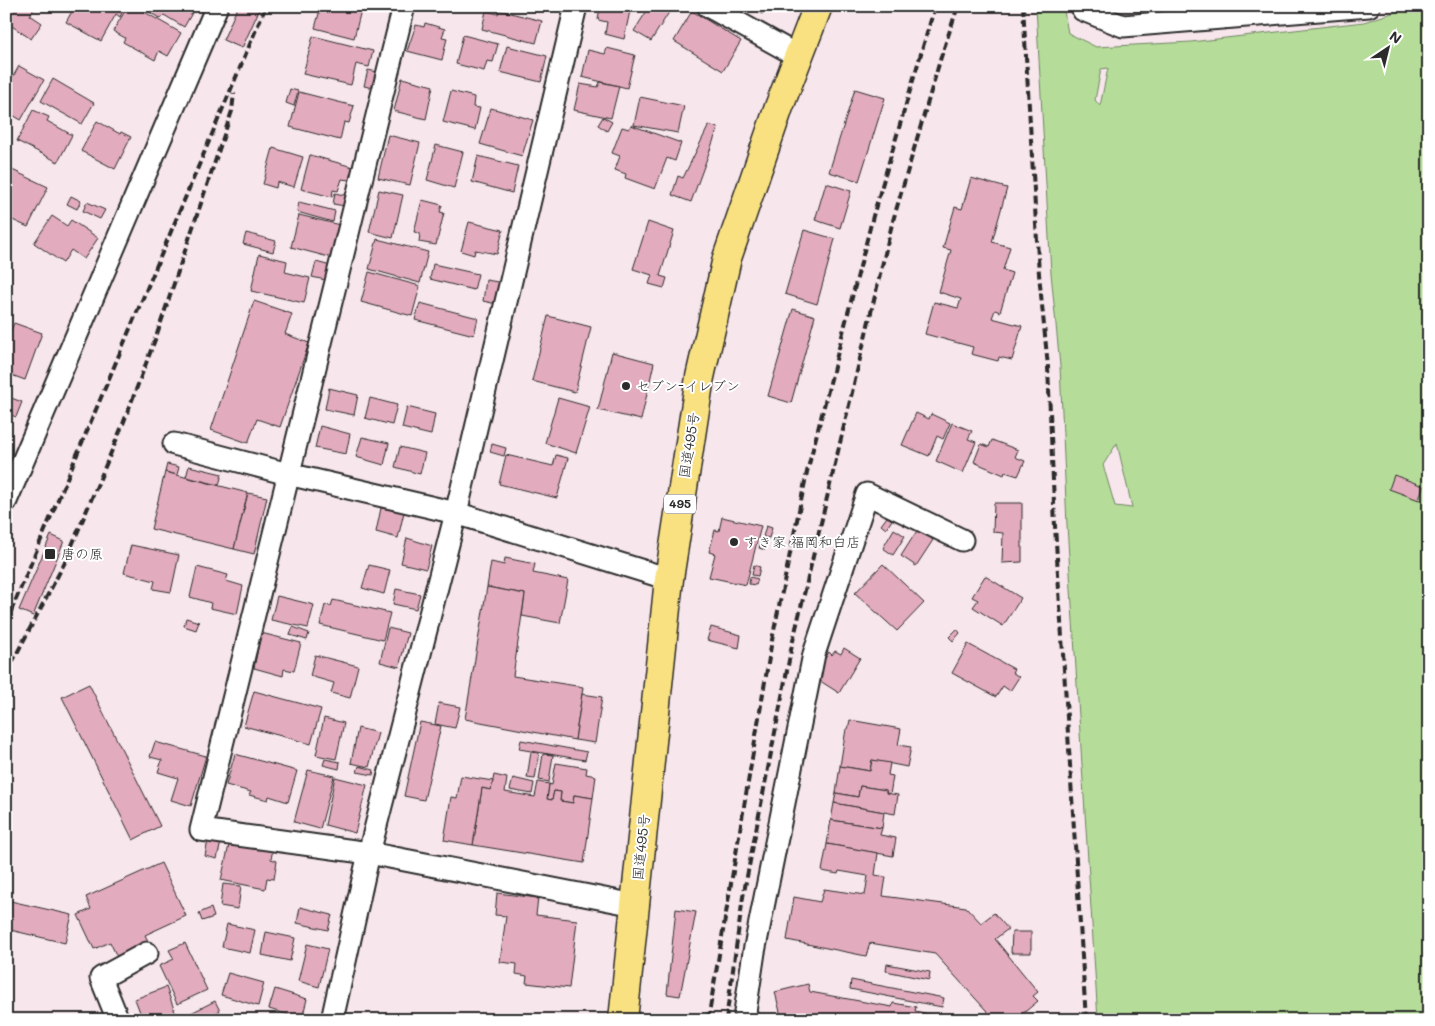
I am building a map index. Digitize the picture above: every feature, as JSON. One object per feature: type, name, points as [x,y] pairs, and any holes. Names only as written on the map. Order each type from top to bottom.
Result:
[{"type":"highway","name":"国道495号","points":[[623,1020],[669,578],[700,377],[727,258],[798,56],[818,6]]},
{"type":"street","points":[[6,501],[217,6]]},
{"type":"street","points":[[404,6],[201,830],[369,853],[635,905]]},
{"type":"street","points":[[332,1020],[369,853],[456,513],[576,6]]},
{"type":"street","points":[[708,6],[798,56]]},
{"type":"street","points":[[1083,10],[1123,26],[1370,6]]},
{"type":"street","points":[[174,444],[288,474],[456,513],[669,578]]},
{"type":"street","points":[[748,1020],[745,1012],[754,952],[814,654],[867,494],[962,540]]},
{"type":"street","points":[[118,1020],[101,978],[146,952]]},
{"type":"green space","points":[[1036,6],[1063,6],[1068,33],[1096,47],[1191,42],[1364,22],[1414,6],[1429,6],[1429,1020],[1098,1020],[1067,525],[1060,366],[1051,273]],"holes":[[[1108,68],[1100,106],[1095,100],[1101,69]],[[1117,443],[1132,507],[1132,508],[1115,506],[1103,465]]]},
{"type":"building","points":[[6,6],[36,6],[30,15],[42,23],[31,39],[6,22]]},
{"type":"building","points":[[75,6],[125,6],[120,17],[116,14],[101,41],[66,22]]},
{"type":"building","points":[[128,6],[134,6],[181,33],[168,56],[159,51],[155,60],[123,42],[125,38],[113,31]]},
{"type":"building","points":[[139,6],[196,6],[184,27],[164,15],[161,19]]},
{"type":"building","points":[[238,6],[261,6],[242,48],[223,40]]},
{"type":"building","points":[[321,6],[362,6],[354,38],[315,28]]},
{"type":"building","points":[[600,6],[631,6],[624,39],[605,34],[607,22],[598,20]]},
{"type":"building","points":[[650,6],[667,6],[671,9],[651,41],[634,31]]},
{"type":"building","points":[[747,6],[766,6],[762,14]]},
{"type":"building","points":[[499,10],[542,21],[536,43],[482,29],[486,11],[498,14]]},
{"type":"building","points":[[692,11],[741,41],[723,71],[674,41]]},
{"type":"building","points":[[425,23],[445,29],[442,37],[447,38],[442,60],[407,51],[416,25],[424,27]]},
{"type":"building","points":[[463,35],[498,44],[493,62],[487,61],[484,71],[456,64]]},
{"type":"building","points":[[313,36],[373,51],[369,67],[356,64],[351,85],[303,74]]},
{"type":"building","points":[[507,46],[547,56],[541,82],[500,72]]},
{"type":"building","points":[[607,48],[635,55],[627,88],[582,77],[588,50],[605,54]]},
{"type":"building","points":[[19,66],[44,80],[21,120],[6,111],[6,89]]},
{"type":"building","points":[[368,70],[377,72],[373,88],[364,86]]},
{"type":"building","points":[[402,78],[433,86],[426,119],[394,111]]},
{"type":"building","points":[[53,79],[94,103],[82,124],[41,101]]},
{"type":"building","points":[[600,82],[619,86],[611,118],[574,110],[580,84],[598,87]]},
{"type":"building","points":[[290,89],[298,91],[294,106],[286,103]]},
{"type":"building","points":[[855,89],[885,98],[859,181],[829,172]]},
{"type":"building","points":[[451,91],[474,97],[473,107],[480,108],[475,130],[443,122]]},
{"type":"building","points":[[299,92],[354,106],[349,123],[344,122],[340,140],[290,127]]},
{"type":"building","points":[[640,97],[684,106],[678,133],[634,125]]},
{"type":"building","points":[[491,108],[533,120],[522,156],[480,144]]},
{"type":"building","points":[[33,110],[49,117],[47,121],[72,135],[58,162],[17,141]]},
{"type":"building","points":[[603,117],[612,122],[607,131],[598,125]]},
{"type":"building","points":[[97,121],[120,134],[121,132],[131,137],[115,169],[81,151]]},
{"type":"building","points":[[631,125],[681,143],[675,161],[667,158],[655,189],[625,178],[626,174],[615,170],[620,156],[612,153],[622,127],[629,129]]},
{"type":"building","points":[[709,125],[718,128],[691,202],[672,195],[678,176],[683,178]]},
{"type":"building","points":[[388,135],[420,143],[410,185],[378,178]]},
{"type":"building","points":[[436,145],[463,152],[454,188],[427,180]]},
{"type":"building","points":[[273,148],[303,157],[294,187],[277,182],[276,188],[263,184]]},
{"type":"building","points":[[310,155],[353,167],[349,180],[342,179],[338,191],[333,190],[332,197],[301,189]]},
{"type":"building","points":[[478,156],[518,166],[512,193],[472,182]]},
{"type":"building","points":[[6,167],[48,187],[28,227],[6,217],[6,209],[9,203],[6,202]]},
{"type":"building","points":[[971,178],[1007,188],[992,242],[1010,247],[1003,270],[1012,273],[1000,312],[995,310],[992,318],[1022,326],[1012,360],[999,357],[998,361],[971,354],[973,347],[925,334],[934,302],[958,308],[961,299],[939,292],[951,250],[943,248],[955,207],[962,209]]},
{"type":"building","points":[[826,183],[851,191],[840,228],[815,220]]},
{"type":"building","points":[[379,190],[403,195],[393,238],[369,232]]},
{"type":"building","points":[[335,193],[353,197],[351,207],[333,204]]},
{"type":"building","points":[[71,196],[81,201],[77,209],[67,204]]},
{"type":"building","points":[[422,200],[442,205],[440,212],[444,213],[436,245],[419,242],[420,233],[414,232]]},
{"type":"building","points":[[87,202],[105,210],[100,219],[83,211]]},
{"type":"building","points":[[299,202],[335,211],[333,222],[297,212]]},
{"type":"building","points":[[299,215],[348,227],[340,260],[291,247]]},
{"type":"building","points":[[52,216],[67,226],[71,220],[98,238],[84,259],[71,250],[63,263],[34,243]]},
{"type":"building","points":[[469,222],[503,230],[497,254],[475,250],[474,255],[461,251]]},
{"type":"building","points":[[648,222],[674,231],[660,276],[667,278],[664,288],[649,284],[652,275],[633,269]]},
{"type":"building","points":[[804,230],[835,239],[817,304],[785,294]]},
{"type":"building","points":[[246,233],[276,241],[273,252],[243,244]]},
{"type":"building","points":[[377,239],[428,252],[420,283],[369,269]]},
{"type":"building","points":[[259,254],[287,261],[285,272],[310,278],[304,303],[251,291]]},
{"type":"building","points":[[316,262],[338,268],[334,282],[312,277]]},
{"type":"building","points":[[433,264],[478,274],[474,290],[430,279]]},
{"type":"building","points":[[369,272],[420,286],[412,316],[361,302]]},
{"type":"building","points":[[486,280],[504,283],[501,305],[483,301]]},
{"type":"building","points":[[254,301],[292,314],[285,334],[309,343],[280,427],[257,419],[248,443],[211,430]]},
{"type":"building","points":[[420,303],[478,318],[474,335],[415,320]]},
{"type":"building","points":[[793,309],[815,316],[791,403],[768,396]]},
{"type":"building","points":[[548,316],[591,327],[575,392],[532,381]]},
{"type":"building","points":[[14,323],[42,333],[25,380],[6,373],[6,343]]},
{"type":"building","name":"セブン-イレブン","points":[[612,352],[654,363],[641,420],[598,410]]},
{"type":"building","points":[[329,388],[358,395],[354,415],[325,409]]},
{"type":"building","points":[[6,396],[22,402],[16,417],[6,413]]},
{"type":"building","points":[[370,398],[397,405],[392,425],[365,418]]},
{"type":"building","points":[[558,398],[590,407],[576,453],[545,443]]},
{"type":"building","points":[[407,407],[435,414],[431,435],[402,428]]},
{"type":"building","points":[[916,413],[929,419],[931,414],[950,423],[943,439],[937,436],[929,456],[902,445]]},
{"type":"building","points":[[952,423],[972,431],[968,439],[976,442],[963,473],[936,461]]},
{"type":"building","points":[[320,426],[350,434],[346,454],[315,448]]},
{"type":"building","points":[[362,437],[389,443],[384,465],[356,457]]},
{"type":"building","points":[[992,440],[1018,450],[1015,457],[1025,461],[1018,476],[1005,472],[1004,475],[974,462],[981,444],[989,447]]},
{"type":"building","points":[[492,444],[506,448],[504,456],[490,452]]},
{"type":"building","points":[[400,447],[425,453],[420,474],[395,467]]},
{"type":"building","points":[[506,455],[553,466],[556,455],[568,458],[557,498],[499,484]]},
{"type":"building","points":[[167,464],[179,467],[177,475],[165,472]]},
{"type":"building","points":[[189,466],[222,474],[219,485],[186,477]]},
{"type":"building","points":[[165,472],[248,493],[234,549],[151,529]]},
{"type":"building","points":[[1394,475],[1423,486],[1419,500],[1389,489]]},
{"type":"building","points":[[248,493],[267,497],[254,554],[234,549]]},
{"type":"building","points":[[994,503],[1022,503],[1022,562],[1002,563],[1003,533],[993,532]]},
{"type":"building","points":[[381,508],[404,512],[398,538],[376,532]]},
{"type":"building","name":"すき家 福岡和白店","points":[[722,517],[761,526],[746,585],[709,577],[715,554],[709,552],[715,530],[719,531]]},
{"type":"building","points":[[887,517],[892,520],[886,529],[881,525]]},
{"type":"building","points":[[766,526],[772,528],[769,538],[763,537]]},
{"type":"building","points":[[894,529],[905,536],[893,555],[883,548]]},
{"type":"building","points":[[918,529],[933,540],[916,566],[901,556]]},
{"type":"building","points":[[51,535],[64,541],[33,616],[19,610]]},
{"type":"building","points":[[407,538],[432,546],[426,569],[401,563]]},
{"type":"building","points":[[761,541],[766,543],[765,550],[759,548]]},
{"type":"building","points":[[131,545],[179,555],[171,592],[153,589],[155,581],[124,573]]},
{"type":"building","points":[[505,558],[535,564],[533,573],[568,580],[560,623],[522,616],[525,594],[487,587],[491,562],[504,565]]},
{"type":"building","points":[[883,564],[924,603],[897,631],[855,593]]},
{"type":"building","points":[[369,565],[390,570],[384,594],[362,588]]},
{"type":"building","points":[[754,565],[760,567],[758,576],[752,575]]},
{"type":"building","points":[[197,567],[228,575],[226,581],[243,586],[237,614],[210,608],[211,603],[190,597]]},
{"type":"building","points":[[985,576],[1021,598],[1003,626],[973,607],[978,600],[972,597]]},
{"type":"building","points":[[750,577],[758,579],[756,585],[749,584]]},
{"type":"building","points":[[487,587],[525,594],[513,676],[583,687],[575,740],[465,719]]},
{"type":"building","points":[[396,589],[420,594],[416,609],[393,604]]},
{"type":"building","points":[[277,596],[314,605],[308,628],[271,620]]},
{"type":"building","points":[[333,600],[390,613],[383,640],[320,625],[325,605],[331,606]]},
{"type":"building","points":[[186,618],[199,622],[196,630],[184,626]]},
{"type":"building","points":[[293,627],[309,633],[307,640],[290,635]]},
{"type":"building","points":[[711,627],[741,635],[739,648],[707,640]]},
{"type":"building","points":[[388,628],[408,633],[399,667],[380,662]]},
{"type":"building","points":[[957,629],[960,633],[953,641],[949,637]]},
{"type":"building","points":[[261,633],[301,643],[294,671],[284,669],[283,676],[254,668]]},
{"type":"building","points":[[968,644],[1014,669],[1012,672],[1019,677],[1010,691],[1003,686],[996,697],[952,673]]},
{"type":"building","points":[[844,648],[860,658],[839,693],[814,677],[829,652],[832,655],[835,651],[841,654]]},
{"type":"building","points":[[315,655],[358,666],[350,698],[331,693],[334,683],[310,676]]},
{"type":"building","points":[[89,684],[160,826],[133,840],[62,697]]},
{"type":"building","points":[[254,691],[321,709],[311,744],[244,726]]},
{"type":"building","points":[[582,694],[602,697],[595,743],[575,740]]},
{"type":"building","points":[[439,703],[460,707],[455,728],[435,724]]},
{"type":"building","points":[[324,718],[344,723],[336,759],[316,755]]},
{"type":"building","points":[[850,720],[901,729],[898,745],[911,747],[907,767],[872,760],[870,771],[840,766],[846,729],[848,729]]},
{"type":"building","points":[[420,722],[441,726],[424,800],[404,796]]},
{"type":"building","points":[[358,728],[378,733],[369,767],[351,763]]},
{"type":"building","points":[[521,740],[587,752],[585,760],[519,749]]},
{"type":"building","points":[[155,742],[206,756],[191,806],[171,800],[178,778],[158,772],[162,760],[150,757]]},
{"type":"building","points":[[531,752],[539,753],[535,779],[527,778]]},
{"type":"building","points":[[235,754],[297,771],[288,802],[269,796],[268,800],[249,795],[251,792],[226,785]]},
{"type":"building","points":[[543,754],[553,755],[549,782],[539,780]]},
{"type":"building","points":[[325,759],[340,762],[339,769],[323,765]]},
{"type":"building","points":[[872,760],[890,763],[888,775],[893,776],[890,795],[886,793],[886,790],[860,786],[858,797],[836,793],[840,766],[870,771]]},
{"type":"building","points":[[556,763],[587,768],[586,774],[596,776],[593,798],[574,795],[573,803],[560,801],[561,792],[554,791],[552,800],[547,799],[549,784],[552,785]]},
{"type":"building","points":[[359,766],[374,770],[373,775],[357,772]]},
{"type":"building","points":[[308,770],[334,776],[320,829],[294,822]]},
{"type":"building","points":[[494,775],[507,778],[505,792],[535,797],[538,782],[549,784],[547,799],[552,800],[554,791],[561,792],[560,801],[573,803],[574,795],[593,798],[584,863],[473,845],[482,788],[491,790]]},
{"type":"building","points":[[461,776],[493,781],[491,790],[482,788],[473,845],[444,840],[451,797],[457,798]]},
{"type":"building","points":[[335,777],[367,785],[355,833],[325,825]]},
{"type":"building","points":[[513,778],[534,783],[532,794],[510,790]]},
{"type":"building","points":[[860,786],[886,790],[886,793],[898,795],[895,814],[834,803],[836,793],[858,797]]},
{"type":"building","points":[[834,803],[884,812],[882,828],[831,820]]},
{"type":"building","points":[[831,820],[882,828],[880,835],[896,838],[893,856],[827,844]]},
{"type":"building","points":[[209,835],[222,838],[217,859],[205,856]]},
{"type":"building","points":[[230,841],[273,849],[271,859],[277,861],[274,879],[267,878],[265,889],[221,880]]},
{"type":"building","points":[[827,844],[878,853],[875,875],[886,877],[883,896],[966,907],[981,923],[994,913],[1008,929],[995,939],[1038,992],[1033,996],[1038,1001],[1015,1020],[995,1020],[935,954],[870,943],[866,956],[787,940],[794,897],[820,902],[824,889],[865,895],[868,876],[839,871],[838,874],[822,871]]},
{"type":"building","points":[[161,863],[186,916],[145,935],[150,945],[118,959],[110,942],[94,949],[78,915],[91,909],[86,897]]},
{"type":"building","points":[[223,884],[241,886],[238,909],[220,906]]},
{"type":"building","points":[[497,893],[538,898],[536,915],[577,920],[569,988],[526,983],[527,976],[516,974],[517,964],[500,962],[506,916],[495,915]]},
{"type":"building","points":[[6,900],[72,915],[65,943],[6,929]]},
{"type":"building","points":[[300,907],[332,915],[328,930],[297,923]]},
{"type":"building","points":[[211,908],[214,917],[202,921],[199,913]]},
{"type":"building","points":[[676,909],[696,912],[680,996],[667,994]]},
{"type":"building","points":[[227,924],[255,930],[250,953],[222,947]]},
{"type":"building","points":[[266,932],[295,938],[290,961],[262,955]]},
{"type":"building","points":[[1012,932],[1031,932],[1031,953],[1011,953]]},
{"type":"building","points":[[185,943],[207,990],[177,1004],[159,966],[174,959],[169,950]]},
{"type":"building","points":[[307,944],[328,949],[319,987],[298,981]]},
{"type":"building","points":[[887,964],[930,972],[929,980],[886,971]]},
{"type":"building","points":[[228,973],[264,983],[258,1006],[221,995]]},
{"type":"building","points":[[851,980],[944,998],[942,1007],[850,989]]},
{"type":"building","points":[[808,984],[810,992],[892,1007],[893,1003],[916,1007],[915,1011],[939,1016],[938,1020],[782,1020],[775,992]]},
{"type":"building","points":[[166,987],[178,1020],[143,1020],[135,999]]},
{"type":"building","points":[[275,989],[307,999],[302,1019],[269,1009]]},
{"type":"building","points":[[215,1001],[220,1011],[211,1015],[213,1020],[189,1020],[187,1015]]},
{"type":"railway","points":[[6,623],[266,6]]},
{"type":"railway","points":[[708,1020],[772,640],[807,472],[873,216],[935,6]]},
{"type":"railway","points":[[726,1020],[743,897],[792,645],[892,224],[958,6]]},
{"type":"railway","points":[[1023,6],[1039,274],[1048,367],[1055,526],[1086,1020]]},
{"type":"railway","points":[[6,674],[65,562],[123,424],[156,337],[232,111],[234,93]]},
{"type":"place","name":"セブン-イレブン","points":[[626,386]]},
{"type":"place","name":"すき家 福岡和白店","points":[[734,542]]},
{"type":"place","name":"唐の原","points":[[50,554]]}]
